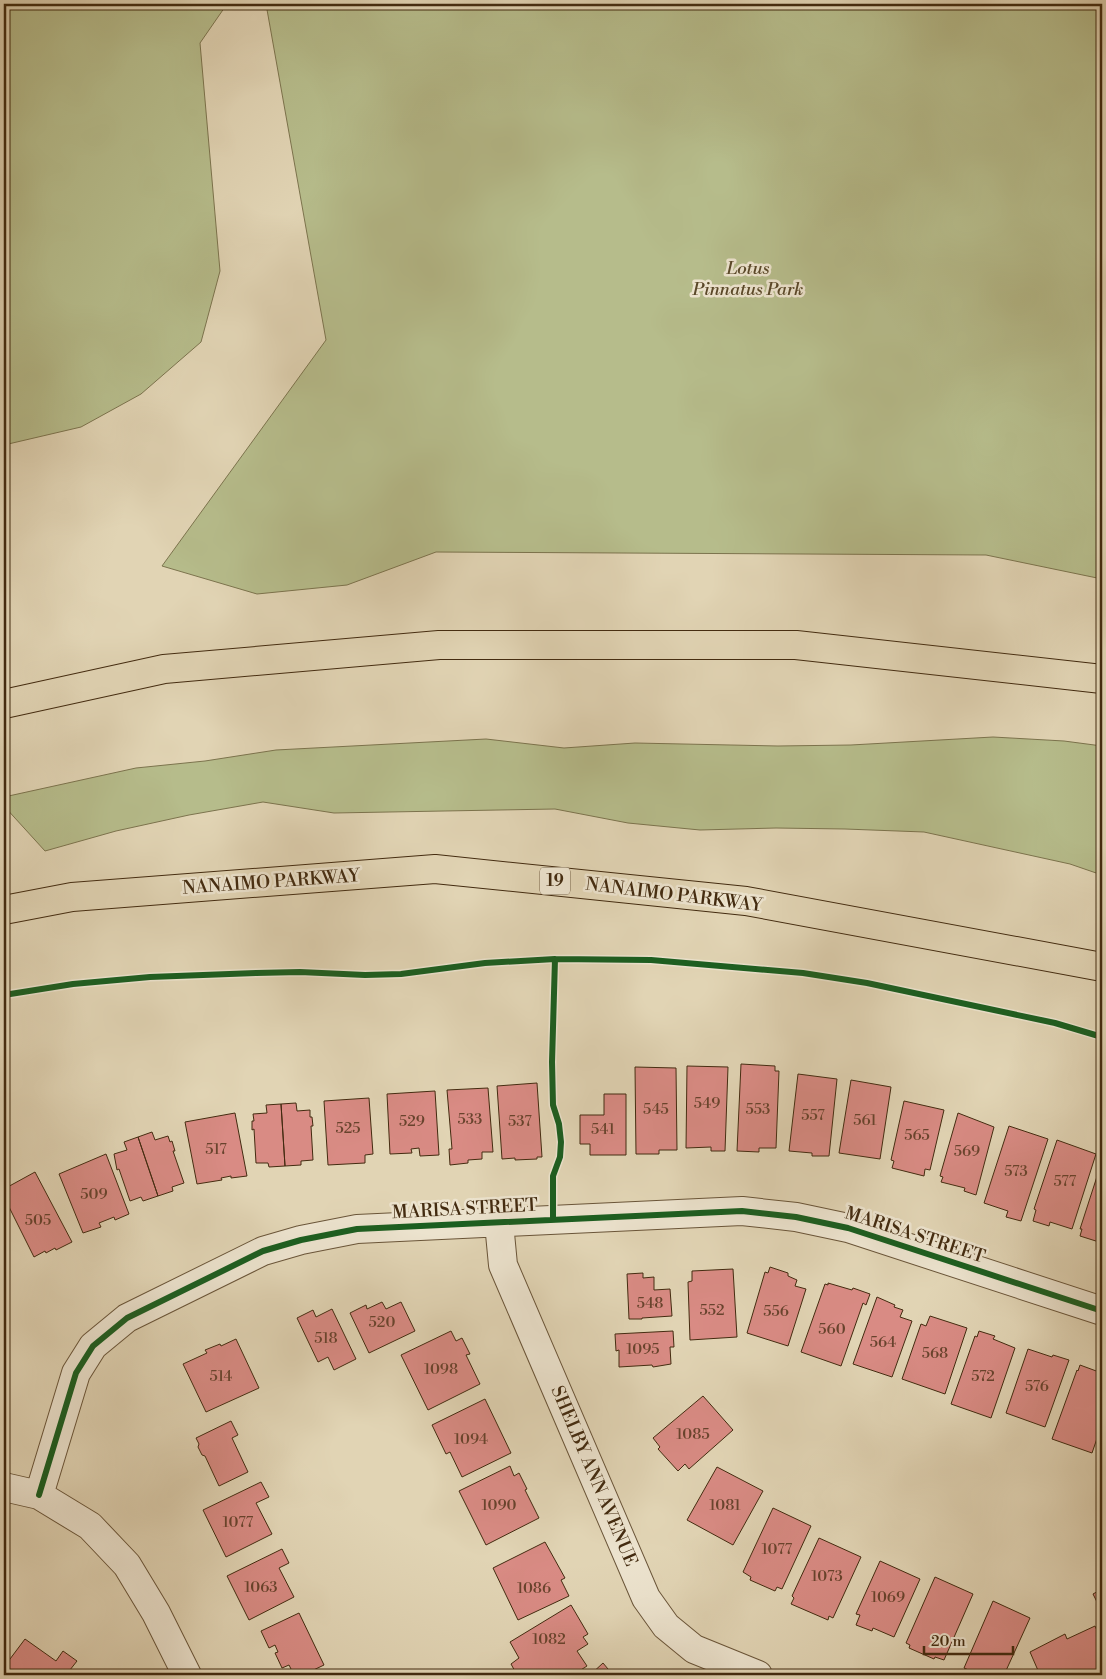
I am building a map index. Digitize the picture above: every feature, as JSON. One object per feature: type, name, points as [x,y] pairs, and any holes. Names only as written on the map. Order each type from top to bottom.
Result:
[{"type":"highway","points":[[4,704],[164,669],[439,645],[796,644],[1102,679]]},
{"type":"highway","name":"NANAIMO PARKWAY","points":[[4,910],[72,897],[436,869],[746,901],[1102,967]]},
{"type":"street","name":"MARISA STREET","points":[[39,1495],[76,1373],[93,1346],[127,1318],[263,1251],[301,1240],[358,1229],[742,1211],[796,1217],[848,1228],[1102,1311]]},
{"type":"street","name":"SHELBY ANN AVENUE","points":[[499,1223],[503,1265],[646,1598],[666,1626],[694,1649],[758,1675]]},
{"type":"street","points":[[4,1486],[39,1495],[90,1526],[127,1565],[156,1613],[187,1675]]},
{"type":"green space","points":[[4,4],[227,4],[200,43],[220,271],[201,342],[141,394],[81,427],[4,445]]},
{"type":"green space","name":"Lotus Pinnatus Park","points":[[266,4],[1102,4],[1102,579],[986,555],[436,552],[347,585],[257,594],[162,566],[326,340]]},
{"type":"green space","points":[[993,737],[1064,741],[1102,746],[1102,875],[1070,864],[924,832],[776,828],[700,830],[628,823],[555,809],[334,813],[263,802],[189,815],[116,831],[45,851],[4,806],[4,797],[136,768],[205,761],[276,750],[486,739],[564,748],[635,743],[778,746],[851,745]]},
{"type":"building","points":[[741,1064],[775,1066],[775,1071],[779,1071],[776,1148],[759,1148],[759,1152],[737,1151]]},
{"type":"building","points":[[687,1066],[728,1067],[725,1151],[711,1151],[711,1147],[686,1148]]},
{"type":"building","points":[[635,1067],[676,1068],[677,1150],[659,1150],[659,1154],[636,1154]]},
{"type":"building","points":[[798,1074],[837,1079],[829,1156],[812,1156],[812,1153],[789,1151]]},
{"type":"building","points":[[851,1080],[891,1087],[880,1159],[839,1153]]},
{"type":"building","points":[[537,1083],[542,1157],[537,1157],[537,1159],[502,1159],[497,1086]]},
{"type":"building","points":[[488,1088],[493,1152],[482,1152],[482,1159],[468,1160],[468,1163],[450,1165],[449,1149],[452,1149],[447,1090]]},
{"type":"building","points":[[435,1091],[439,1155],[420,1156],[419,1148],[411,1149],[412,1153],[390,1154],[387,1094]]},
{"type":"building","points":[[604,1094],[626,1094],[626,1155],[590,1155],[590,1144],[580,1144],[580,1115],[604,1115]]},
{"type":"building","points":[[369,1098],[373,1154],[365,1155],[365,1163],[328,1165],[324,1101]]},
{"type":"building","points":[[904,1101],[944,1110],[930,1170],[925,1169],[924,1176],[892,1168],[894,1161],[891,1160]]},
{"type":"building","points":[[296,1103],[297,1111],[310,1110],[313,1126],[311,1126],[313,1160],[301,1161],[301,1165],[285,1166],[281,1104]]},
{"type":"building","points":[[281,1104],[285,1166],[269,1167],[268,1163],[256,1163],[254,1129],[252,1130],[253,1114],[267,1113],[266,1105]]},
{"type":"building","points":[[235,1113],[247,1176],[231,1178],[231,1176],[221,1178],[222,1180],[197,1184],[185,1122]]},
{"type":"building","points":[[958,1113],[994,1127],[976,1195],[964,1191],[965,1188],[941,1182],[943,1177],[940,1176]]},
{"type":"building","points":[[1009,1126],[1048,1139],[1021,1221],[1006,1217],[1008,1211],[984,1203]]},
{"type":"building","points":[[152,1132],[155,1140],[168,1136],[170,1142],[172,1141],[175,1151],[173,1151],[184,1183],[172,1187],[173,1191],[158,1196],[138,1137]]},
{"type":"building","points":[[138,1137],[158,1196],[143,1201],[141,1197],[130,1201],[119,1169],[117,1170],[114,1154],[127,1150],[124,1142]]},
{"type":"building","points":[[1057,1140],[1096,1154],[1072,1229],[1050,1222],[1049,1226],[1033,1221],[1036,1210],[1034,1209]]},
{"type":"building","points":[[106,1154],[129,1214],[115,1220],[114,1217],[99,1223],[101,1227],[83,1233],[59,1174]]},
{"type":"building","points":[[1102,1161],[1102,1248],[1097,1246],[1099,1242],[1080,1236],[1082,1229],[1080,1229]]},
{"type":"building","points":[[35,1172],[72,1242],[56,1250],[55,1248],[46,1253],[45,1251],[34,1257],[4,1197],[4,1189]]},
{"type":"building","points":[[4,1253],[8,1261],[5,1262],[9,1269],[4,1275]]},
{"type":"building","points":[[770,1267],[788,1273],[788,1276],[797,1280],[795,1286],[806,1289],[788,1346],[747,1333],[765,1272],[768,1273]]},
{"type":"building","points":[[733,1269],[737,1337],[690,1340],[688,1282],[692,1281],[692,1271]]},
{"type":"building","points":[[643,1273],[643,1278],[654,1277],[654,1290],[670,1289],[672,1316],[629,1319],[627,1274]]},
{"type":"building","points":[[828,1283],[870,1294],[866,1305],[863,1303],[841,1366],[801,1352],[825,1284],[828,1285]]},
{"type":"building","points":[[877,1297],[903,1310],[900,1317],[912,1321],[892,1377],[853,1364]]},
{"type":"building","points":[[382,1302],[386,1309],[401,1302],[415,1331],[369,1353],[350,1313],[366,1305],[367,1309]]},
{"type":"building","points":[[332,1309],[356,1359],[334,1370],[328,1357],[318,1362],[297,1318],[313,1310],[316,1317]]},
{"type":"building","points":[[930,1316],[967,1328],[945,1394],[902,1379],[921,1324],[926,1326]]},
{"type":"building","points":[[451,1331],[456,1341],[462,1338],[470,1354],[466,1355],[480,1384],[428,1410],[401,1355]]},
{"type":"building","points":[[673,1331],[674,1347],[670,1347],[671,1364],[653,1367],[652,1365],[619,1367],[619,1350],[616,1351],[615,1334]]},
{"type":"building","points":[[979,1331],[995,1336],[993,1339],[1015,1348],[991,1418],[951,1404],[975,1336],[977,1337]]},
{"type":"building","points":[[236,1339],[259,1388],[206,1412],[183,1364],[207,1353],[205,1350],[220,1344],[221,1346]]},
{"type":"building","points":[[1028,1349],[1052,1357],[1053,1355],[1069,1360],[1045,1427],[1006,1413]]},
{"type":"building","points":[[1080,1365],[1099,1372],[1098,1374],[1102,1376],[1102,1424],[1092,1453],[1052,1439]]},
{"type":"building","points":[[703,1396],[733,1430],[689,1469],[685,1464],[678,1471],[658,1449],[660,1447],[653,1438]]},
{"type":"building","points":[[485,1399],[511,1453],[462,1477],[450,1452],[446,1454],[432,1425]]},
{"type":"building","points":[[231,1421],[238,1435],[232,1438],[248,1472],[219,1486],[205,1456],[202,1455],[198,1447],[199,1444],[196,1438]]},
{"type":"building","points":[[510,1466],[514,1476],[519,1473],[539,1518],[486,1545],[459,1491]]},
{"type":"building","points":[[717,1467],[763,1491],[733,1545],[687,1520]]},
{"type":"building","points":[[261,1482],[269,1497],[256,1503],[272,1534],[226,1557],[203,1510]]},
{"type":"building","points":[[773,1508],[811,1526],[782,1589],[777,1587],[775,1591],[750,1580],[751,1577],[743,1572]]},
{"type":"building","points":[[819,1538],[861,1557],[833,1618],[829,1616],[828,1620],[791,1604],[794,1598],[792,1596]]},
{"type":"building","points":[[545,1542],[565,1578],[561,1580],[569,1596],[518,1620],[493,1568]]},
{"type":"building","points":[[282,1549],[289,1563],[279,1568],[294,1597],[249,1620],[227,1576]]},
{"type":"building","points":[[880,1561],[920,1579],[894,1637],[873,1628],[872,1631],[856,1625],[860,1615],[856,1614]]},
{"type":"building","points":[[935,1577],[973,1594],[944,1660],[935,1657],[934,1659],[909,1648],[910,1645],[906,1643]]},
{"type":"building","points":[[1102,1589],[1102,1612],[1093,1594]]},
{"type":"building","points":[[993,1601],[1030,1618],[1004,1675],[980,1675],[964,1668]]},
{"type":"building","points":[[571,1605],[588,1634],[583,1637],[588,1644],[577,1651],[587,1666],[573,1675],[517,1675],[511,1664],[519,1658],[510,1642]]},
{"type":"building","points":[[299,1613],[324,1665],[303,1675],[294,1675],[289,1665],[282,1668],[275,1653],[278,1652],[275,1645],[269,1648],[261,1631]]},
{"type":"building","points":[[1095,1626],[1102,1642],[1102,1669],[1088,1675],[1040,1675],[1030,1652],[1065,1634],[1067,1639]]},
{"type":"building","points":[[25,1639],[56,1661],[63,1651],[77,1661],[66,1675],[4,1675],[4,1667]]},
{"type":"building","points":[[603,1663],[613,1675],[590,1675]]},
{"type":"cycle path","points":[[4,995],[73,984],[150,977],[300,972],[365,975],[401,974],[485,963],[555,959],[651,960],[803,973],[867,983],[1055,1023],[1102,1037]]},
{"type":"cycle path","points":[[553,1220],[553,1176],[560,1157],[561,1142],[559,1124],[553,1105],[552,1062],[555,959]]},
{"type":"cycle path","points":[[39,1495],[76,1373],[93,1346],[127,1318],[263,1251],[301,1240],[357,1229],[742,1211],[796,1217],[848,1228],[1102,1311]]}]
